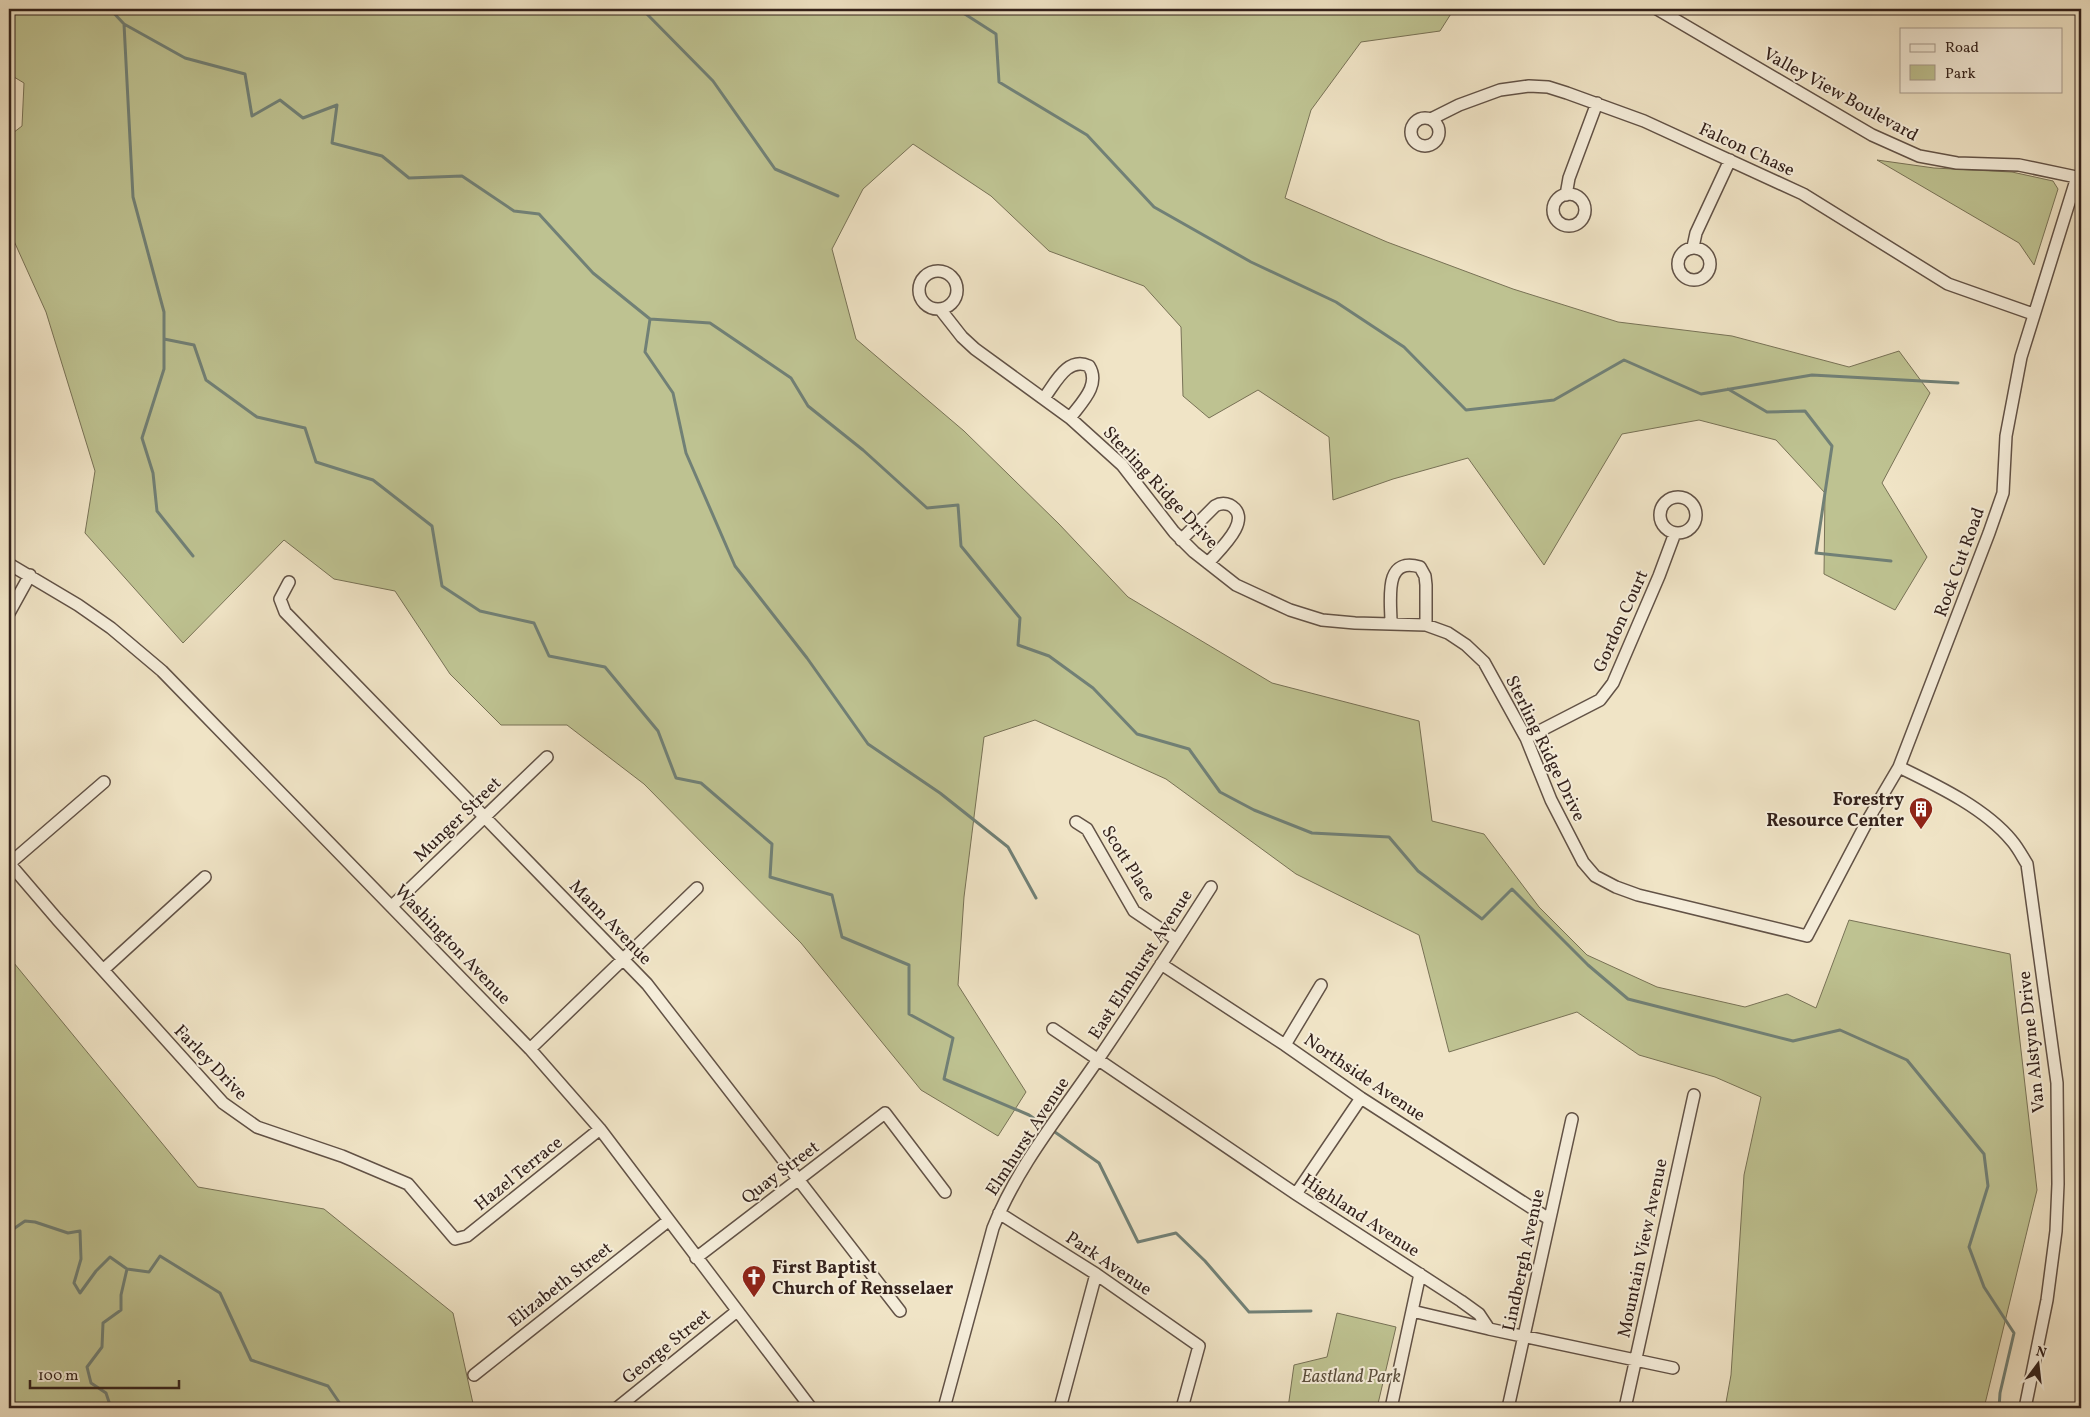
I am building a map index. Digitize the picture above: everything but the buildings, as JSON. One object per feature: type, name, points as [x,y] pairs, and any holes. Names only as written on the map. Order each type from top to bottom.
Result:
[{"type":"street","name":"Valley View Boulevard","points":[[1657,9],[1872,135],[1919,156],[1957,163],[2019,165],[2079,178]]},
{"type":"street","name":"Falcon Chase","points":[[1431,119],[1459,105],[1500,90],[1528,86],[1548,87],[1644,121],[1730,160],[1802,194],[1948,284],[2034,314]]},
{"type":"street","points":[[1566,195],[1570,178],[1597,103]]},
{"type":"street","points":[[1693,247],[1696,233],[1730,160]]},
{"type":"street","name":"Rock Cut Road","points":[[1808,936],[1869,818],[1899,767],[1983,550],[2003,493],[2006,436],[2021,357],[2079,178]]},
{"type":"street","name":"Sterling Ridge Drive","points":[[940,309],[962,337],[975,349],[1070,418],[1122,466],[1181,540],[1236,585],[1290,610],[1322,620],[1426,625],[1448,633],[1466,645],[1484,662],[1526,738],[1551,800],[1582,862],[1595,876],[1616,887],[1638,895],[1808,936]]},
{"type":"street","points":[[1044,398],[1068,366],[1078,363],[1089,366],[1094,380],[1090,391],[1070,418]]},
{"type":"street","points":[[1181,540],[1219,503],[1227,504],[1234,508],[1238,512],[1239,524],[1232,536],[1208,563]]},
{"type":"street","name":"Gordon Court","points":[[1526,738],[1600,700],[1614,683],[1659,576],[1675,532]]},
{"type":"street","name":"Washington Avenue","points":[[9,564],[30,575],[110,628],[162,671],[530,1049],[600,1129],[806,1406]]},
{"type":"street","points":[[1391,623],[1391,586],[1394,574],[1401,566],[1409,564],[1420,567],[1425,576],[1426,625]]},
{"type":"street","points":[[9,613],[30,575]]},
{"type":"street","name":"Mann Avenue","points":[[289,582],[280,599],[285,612],[647,984],[900,1311]]},
{"type":"street","name":"Munger Street","points":[[392,906],[547,757]]},
{"type":"street","name":"Van Alstyne Drive","points":[[1899,767],[1954,796],[1979,812],[2012,841],[2027,864],[2057,1083],[2058,1184],[2056,1231],[2047,1300],[2024,1408]]},
{"type":"street","points":[[9,864],[104,782]]},
{"type":"street","name":"Scott Place","points":[[1076,822],[1087,829],[1134,911],[1177,940]]},
{"type":"street","name":"Farley Drive","points":[[9,864],[223,1103],[240,1117],[257,1127],[342,1156],[408,1184],[455,1239]]},
{"type":"street","points":[[102,970],[205,877]]},
{"type":"street","name":"East Elmhurst Avenue","points":[[1098,1059],[1211,887]]},
{"type":"street","points":[[530,1049],[622,958],[697,888]]},
{"type":"street","name":"Northside Avenue","points":[[1161,964],[1285,1045],[1361,1098],[1549,1219]]},
{"type":"street","points":[[1285,1045],[1321,985]]},
{"type":"street","name":"Highland Avenue","points":[[1053,1029],[1296,1194],[1479,1314],[1489,1329]]},
{"type":"street","name":"Elmhurst Avenue","points":[[944,1408],[998,1213],[1045,1133],[1098,1059]]},
{"type":"street","name":"Mountain View Avenue","points":[[1625,1408],[1694,1095]]},
{"type":"street","points":[[1296,1194],[1361,1098]]},
{"type":"street","name":"Quay Street","points":[[696,1258],[885,1113],[945,1192]]},
{"type":"street","name":"Lindbergh Avenue","points":[[1508,1408],[1572,1119]]},
{"type":"street","name":"Hazel Terrace","points":[[455,1239],[467,1236],[600,1129]]},
{"type":"street","name":"Park Avenue","points":[[998,1213],[1096,1274],[1199,1346],[1182,1408]]},
{"type":"street","name":"Elizabeth Street","points":[[474,1375],[668,1221]]},
{"type":"street","points":[[1060,1408],[1096,1274]]},
{"type":"street","points":[[1391,1408],[1420,1274]]},
{"type":"street","name":"George Street","points":[[617,1408],[737,1311]]},
{"type":"street","points":[[1412,1311],[1673,1368]]},
{"type":"green space","points":[[9,9],[1454,9],[1440,31],[1361,42],[1311,110],[1285,198],[1387,242],[1513,289],[1618,322],[1732,336],[1849,367],[1899,351],[1930,393],[1882,483],[1927,557],[1895,610],[1824,574],[1825,493],[1776,440],[1699,420],[1622,434],[1544,565],[1468,458],[1393,479],[1333,500],[1329,437],[1258,390],[1209,418],[1183,396],[1181,327],[1144,286],[1049,251],[991,196],[913,144],[863,189],[832,249],[856,339],[964,431],[1059,524],[1128,597],[1272,683],[1419,721],[1432,821],[1484,834],[1539,907],[1587,955],[1657,987],[1745,1007],[1787,994],[1816,1008],[1849,920],[2010,954],[2037,1190],[1984,1408],[1725,1408],[1731,1375],[1744,1175],[1761,1097],[1715,1077],[1639,1055],[1577,1012],[1449,1052],[1419,935],[1296,874],[1166,779],[1035,720],[984,737],[964,897],[958,985],[1026,1092],[998,1136],[921,1090],[801,943],[644,784],[567,725],[501,725],[450,674],[395,591],[334,579],[284,540],[183,643],[85,533],[95,471],[46,312],[9,230],[9,136],[22,126],[24,83],[9,74]]},
{"type":"green space","points":[[1877,160],[1934,168],[2012,172],[2053,181],[2058,189],[2034,265],[2019,243]]},
{"type":"green space","points":[[9,957],[198,1187],[324,1209],[453,1313],[474,1408],[9,1408]]},
{"type":"green space","name":"Eastland Park","points":[[1337,1313],[1396,1327],[1377,1408],[1288,1408],[1294,1365],[1327,1357]]},
{"type":"waterway","points":[[110,9],[124,24],[133,197],[164,312],[164,369],[142,438],[153,473],[157,511],[193,556]]},
{"type":"waterway","points":[[642,9],[713,81],[775,169],[838,196]]},
{"type":"waterway","points":[[957,9],[996,34],[999,82],[1087,135],[1154,207],[1251,262],[1336,302],[1404,347],[1466,410],[1554,400],[1624,360],[1701,394],[1812,375],[1958,383]]},
{"type":"waterway","points":[[124,24],[185,58],[245,74],[252,116],[280,100],[303,118],[337,105],[332,143],[382,156],[409,178],[462,176],[514,211],[539,214],[593,273],[650,319],[710,323],[791,378],[808,406],[863,450],[927,508],[958,505],[961,546],[1020,618],[1018,645],[1049,656],[1093,688],[1137,734],[1189,749],[1220,792],[1254,810],[1312,833],[1389,837],[1418,871],[1482,919],[1512,889],[1588,965],[1628,999],[1793,1041],[1840,1030],[1907,1060],[1984,1154],[1988,1186],[1969,1247],[1984,1287],[2014,1333],[2000,1393],[1999,1408]]},
{"type":"waterway","points":[[650,319],[645,352],[673,393],[686,453],[735,566],[807,658],[868,744],[940,793],[1008,847],[1036,898]]},
{"type":"waterway","points":[[164,339],[194,345],[206,380],[257,417],[305,428],[316,462],[373,480],[432,526],[442,586],[480,611],[534,623],[549,656],[605,667],[658,731],[676,778],[701,783],[772,844],[770,877],[832,895],[842,937],[909,965],[909,1014],[953,1038],[944,1079],[1029,1115],[1047,1127]]},
{"type":"waterway","points":[[1728,389],[1767,412],[1805,411],[1832,446],[1816,553],[1891,561]]},
{"type":"waterway","points":[[1052,1130],[1099,1163],[1138,1242],[1176,1233],[1205,1261],[1249,1312],[1311,1311]]},
{"type":"waterway","points":[[9,1232],[25,1221],[35,1222],[68,1233],[80,1231],[81,1259],[74,1283],[80,1293],[96,1271],[110,1257],[127,1269],[121,1295],[121,1310],[103,1323],[102,1347],[87,1367],[91,1383],[106,1393],[111,1408]]},
{"type":"waterway","points":[[127,1269],[149,1272],[160,1256],[220,1293],[251,1360],[328,1386],[343,1408]]},
{"type":"place","name":"Forestry Resource Center","points":[[1921,830]]},
{"type":"place","name":"First Baptist Church of Rensselaer","points":[[754,1298]]}]
